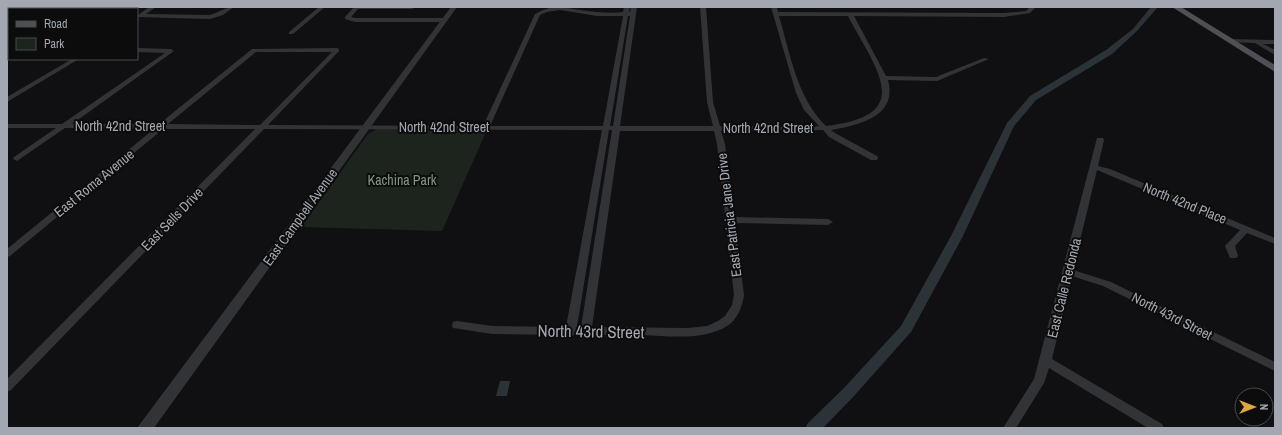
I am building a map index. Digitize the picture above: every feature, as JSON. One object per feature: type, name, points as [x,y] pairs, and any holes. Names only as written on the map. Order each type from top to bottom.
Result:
[{"type":"main road","points":[[1176,7],[1275,69]]},
{"type":"main road","points":[[1189,7],[1275,60]]},
{"type":"street","points":[[153,7],[140,16],[210,17],[221,14],[231,7]]},
{"type":"street","points":[[291,33],[322,7]]},
{"type":"street","points":[[413,7],[356,7],[347,18],[355,20],[445,20]]},
{"type":"street","points":[[402,20],[413,7]]},
{"type":"street","name":"East Campbell Avenue","points":[[145,428],[454,7]]},
{"type":"street","points":[[627,7],[631,12]]},
{"type":"street","name":"East Patricia Jane Drive","points":[[703,7],[710,102],[721,144],[739,295],[738,304],[733,315],[724,323]]},
{"type":"street","points":[[874,158],[840,140],[824,128],[808,110],[801,98],[775,11],[850,14],[1004,15],[1028,12],[1033,7]]},
{"type":"street","points":[[486,127],[536,16],[542,12],[558,8],[598,14],[631,12]]},
{"type":"street","points":[[571,332],[606,128],[631,12]]},
{"type":"street","points":[[850,14],[884,78],[937,79],[986,59]]},
{"type":"street","points":[[1231,42],[1275,42]]},
{"type":"street","points":[[1257,42],[1275,53]]},
{"type":"street","points":[[17,159],[171,51],[138,50]]},
{"type":"street","name":"East Roma Avenue","points":[[7,254],[254,50],[337,50]]},
{"type":"street","name":"East Sells Drive","points":[[7,387],[337,50]]},
{"type":"street","points":[[586,332],[616,128],[622,56]]},
{"type":"street","points":[[7,100],[74,60]]},
{"type":"street","name":"North 42nd Street","points":[[7,126],[824,128],[853,123],[878,110],[886,99],[884,78]]},
{"type":"street","name":"East Calle Redonda","points":[[1009,428],[1040,380],[1100,140]]},
{"type":"street","name":"North 42nd Place","points":[[1094,167],[1275,241]]},
{"type":"street","points":[[598,172],[609,172]]},
{"type":"street","points":[[731,220],[828,222]]},
{"type":"street","points":[[1233,256],[1230,246],[1246,229]]},
{"type":"street","name":"North 43rd Street","points":[[1067,271],[1108,284],[1275,367]]},
{"type":"street","points":[[580,277],[594,277]]},
{"type":"street","name":"North 43rd Street","points":[[458,325],[492,330],[571,332],[693,332],[715,328],[724,323]]},
{"type":"street","points":[[1045,361],[1061,369],[1158,428]]},
{"type":"green space","name":"Kachina Park","points":[[377,129],[487,130],[442,231],[301,227],[368,134]]},
{"type":"shaded area","points":[[500,381],[510,381],[507,396],[496,396]]},
{"type":"waterway","points":[[813,428],[849,392],[906,329],[957,236],[1010,125],[1033,98],[1109,52],[1135,30],[1155,7]]}]
